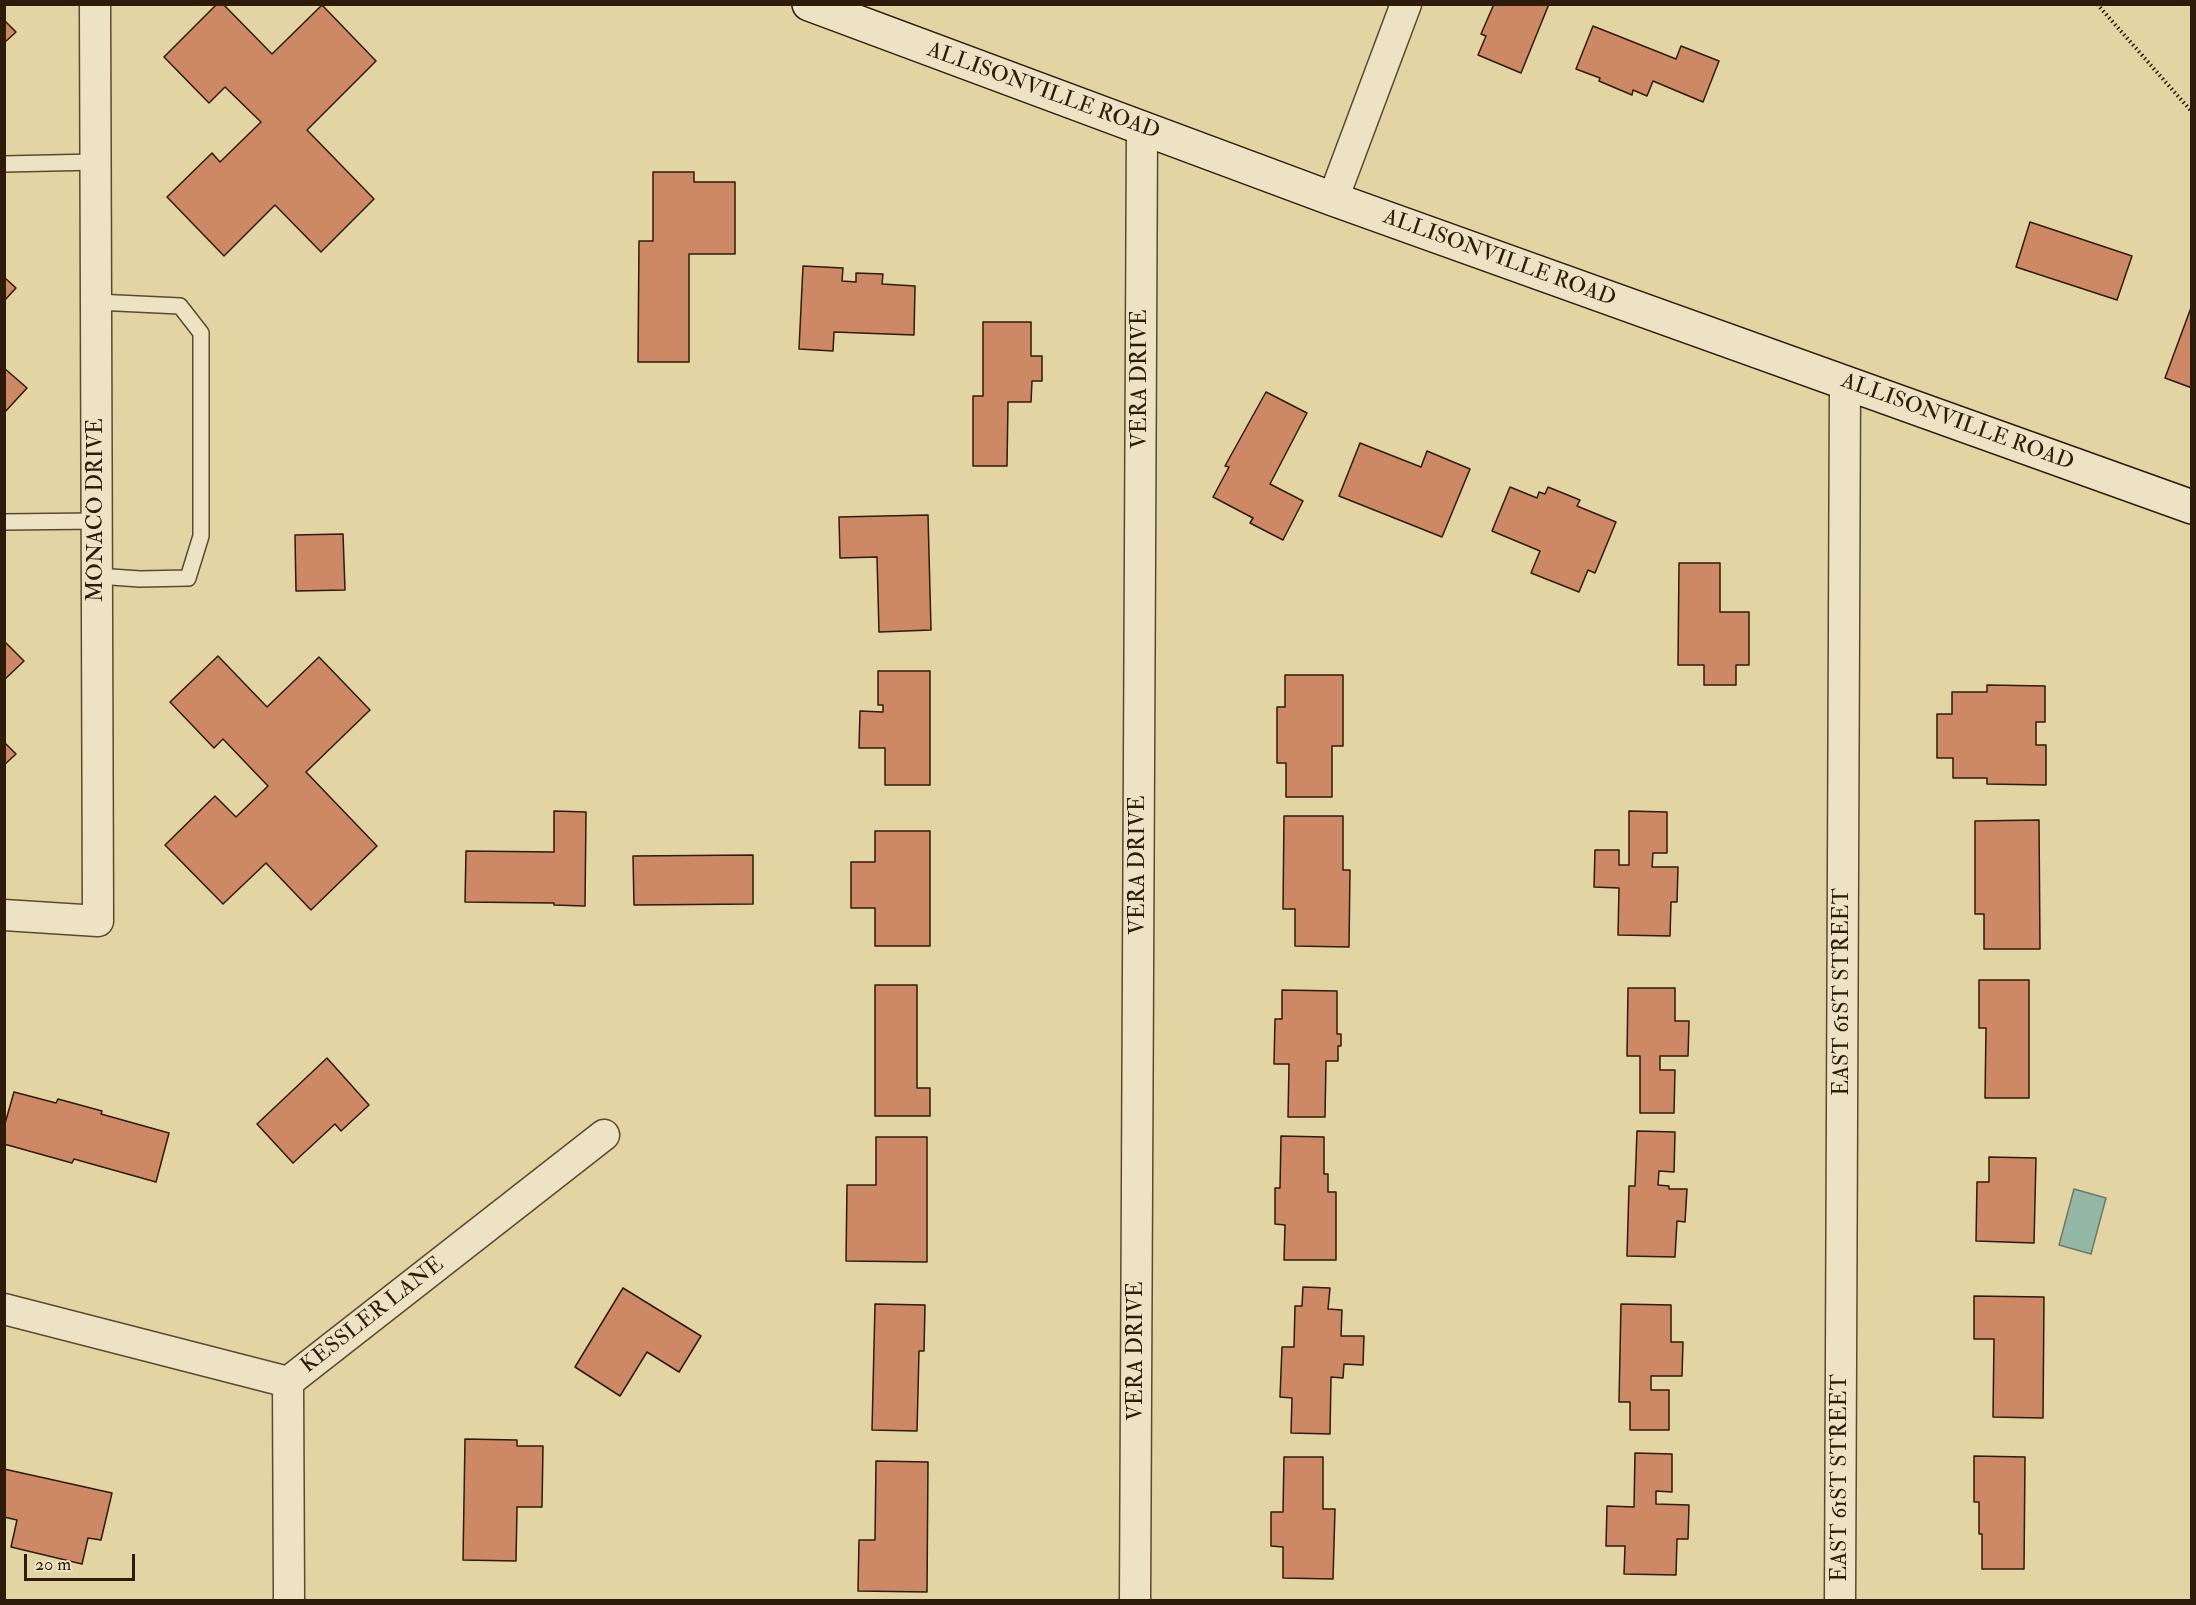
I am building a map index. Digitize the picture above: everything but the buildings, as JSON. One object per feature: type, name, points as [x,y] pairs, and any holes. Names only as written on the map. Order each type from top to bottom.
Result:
[{"type":"main road","name":"ALLISONVILLE ROAD","points":[[809,4],[1333,199],[2192,507]]},
{"type":"street","name":"MONACO DRIVE","points":[[4,915],[98,921],[95,4]]},
{"type":"street","points":[[1333,199],[1406,4]]},
{"type":"street","name":"VERA DRIVE","points":[[1136,1600],[1142,129]]},
{"type":"street","name":"EAST 61ST STREET","points":[[1840,1600],[1845,383]]},
{"type":"street","name":"KESSLER LANE","points":[[4,1309],[288,1382],[604,1135]]},
{"type":"street","points":[[288,1382],[289,1600]]},
{"type":"lane","points":[[4,164],[96,162]]},
{"type":"lane","points":[[96,302],[180,306],[201,333],[201,536],[188,578],[140,579],[97,576]]},
{"type":"lane","points":[[4,522],[97,521]]},
{"type":"path","points":[[2097,4],[2192,112]]},
{"type":"shaded area","points":[[2074,1189],[2106,1198],[2091,1254],[2059,1245]]}]
